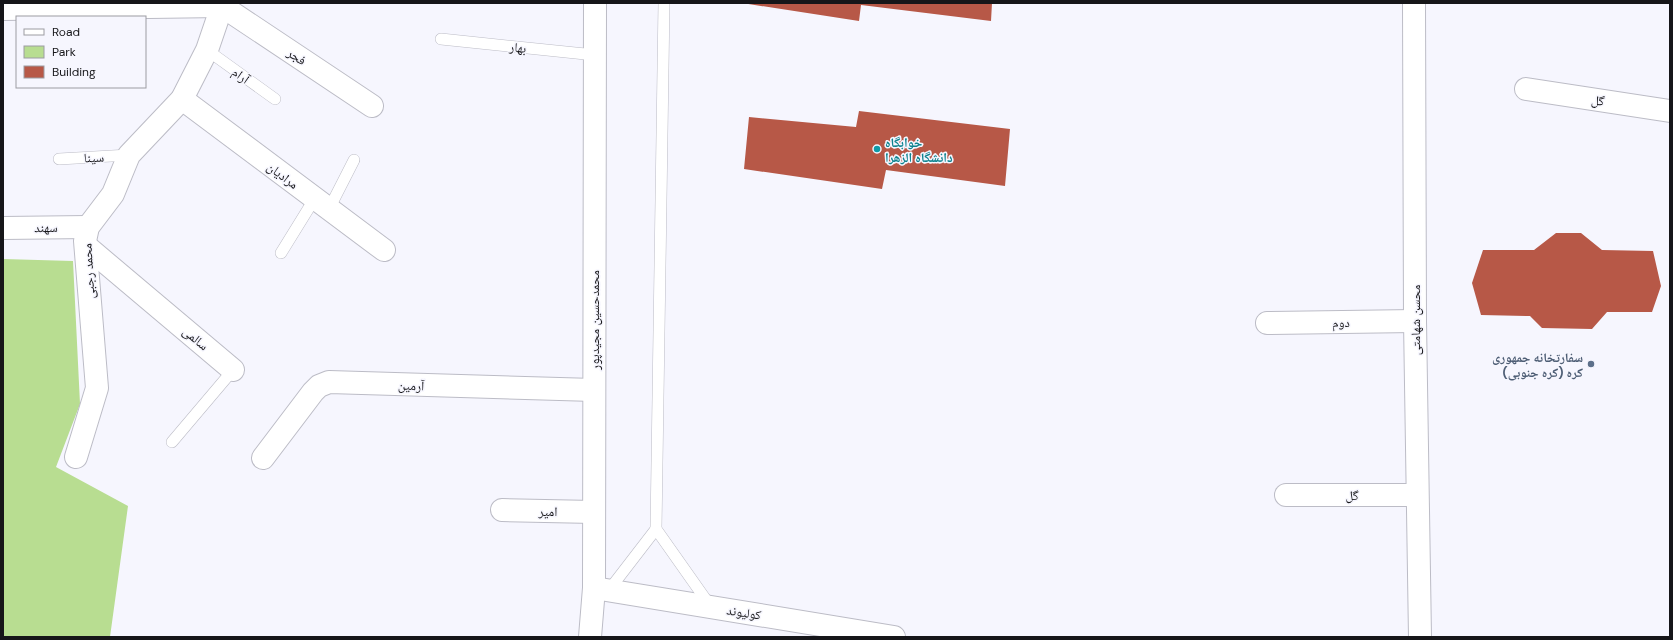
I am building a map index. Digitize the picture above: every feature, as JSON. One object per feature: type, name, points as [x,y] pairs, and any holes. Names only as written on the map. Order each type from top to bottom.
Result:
[{"type":"street","name":"محمدحسین مجیدپور","points":[[590,637],[601,589],[594,512],[595,3]]},
{"type":"street","name":"محسن شهامتی","points":[[1414,3],[1415,321],[1420,637]]},
{"type":"street","points":[[3,9],[223,4]]},
{"type":"street","name":"محمد رجبی","points":[[76,457],[97,388],[87,236],[113,194],[129,155],[182,99],[207,50],[223,4]]},
{"type":"street","name":"فجر","points":[[223,4],[372,106]]},
{"type":"street","name":"گل","points":[[1526,88],[1670,111]]},
{"type":"street","name":"مرادیان","points":[[182,99],[384,250]]},
{"type":"street","name":"سهند","points":[[3,228],[87,236]]},
{"type":"street","name":"سالمی","points":[[87,236],[233,370]]},
{"type":"street","name":"دوم","points":[[1267,323],[1415,321]]},
{"type":"street","name":"آرمین","points":[[263,458],[313,392],[319,386],[329,382],[594,390]]},
{"type":"street","name":"گل","points":[[1286,495],[1417,496]]},
{"type":"street","name":"امیر","points":[[502,510],[594,512]]},
{"type":"street","name":"کولیوند","points":[[601,589],[894,637]]},
{"type":"lane","points":[[664,3],[656,529],[711,607]]},
{"type":"lane","name":"بهار","points":[[441,39],[595,55]]},
{"type":"lane","name":"آرام","points":[[207,50],[275,99]]},
{"type":"lane","name":"سینا","points":[[59,159],[129,155]]},
{"type":"lane","points":[[281,253],[322,204],[354,160]]},
{"type":"lane","name":"سالمی","points":[[172,442],[233,370]]},
{"type":"lane","points":[[601,589],[656,529]]},
{"type":"green space","points":[[3,259],[73,261],[80,404],[56,467],[128,506],[110,637],[3,637]]},
{"type":"building","points":[[742,3],[992,3],[991,21],[861,5],[859,21]]},
{"type":"building","name":"خوابگاه دانشگاه الزهرا","points":[[859,111],[1010,129],[1005,186],[886,170],[882,189],[744,169],[749,117],[856,127]]},
{"type":"building","points":[[1556,233],[1581,233],[1602,250],[1653,251],[1661,286],[1652,312],[1607,312],[1592,329],[1542,328],[1530,316],[1481,315],[1472,283],[1483,250],[1534,250]]},
{"type":"place","name":"خوابگاه دانشگاه الزهرا","points":[[877,149]]},
{"type":"place","name":"سفارتخانه جمهوری کره (کره جنوبی)","points":[[1591,364]]}]
